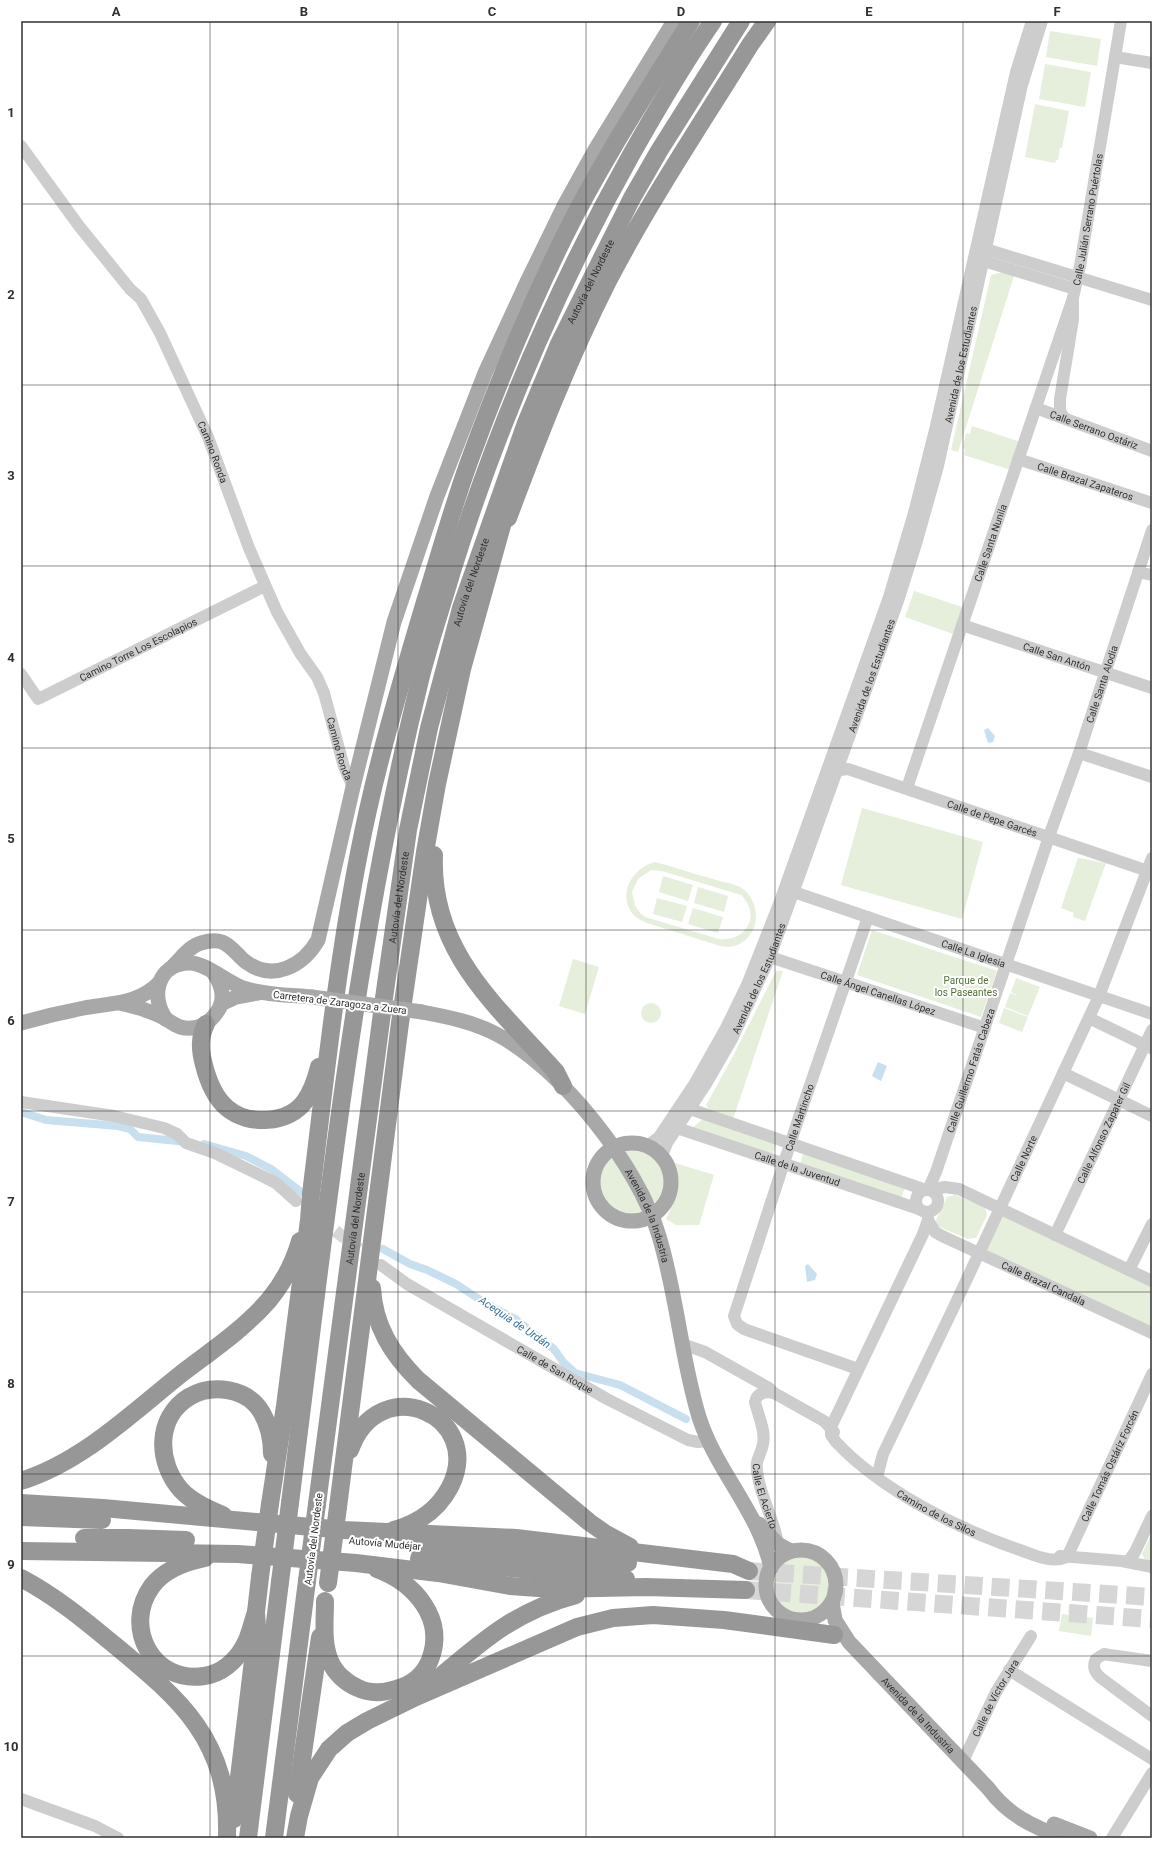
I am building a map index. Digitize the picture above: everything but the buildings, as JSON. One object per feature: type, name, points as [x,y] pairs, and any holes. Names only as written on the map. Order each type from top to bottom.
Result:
[{"type":"highway","points":[[21,1481],[64,1462],[90,1445],[243,1326],[257,1313],[280,1284],[293,1260],[299,1244],[303,1197],[359,851],[381,757],[432,581],[469,463],[520,332],[565,235],[624,127],[691,21]]},
{"type":"highway","name":"Autovía del Nordeste","points":[[248,1838],[346,1072],[381,856],[420,679],[468,521],[496,443],[535,350],[574,264],[616,183],[653,115],[713,21]]},
{"type":"highway","name":"Autovía del Nordeste","points":[[274,1838],[385,990],[408,830],[429,728],[461,608],[526,423],[559,344],[596,267],[632,198],[689,103],[741,21]]},
{"type":"highway","points":[[490,566],[543,424],[574,352],[608,280],[648,209],[750,45],[767,21]]},
{"type":"highway","points":[[290,1838],[328,1583],[400,1023],[425,852],[437,784],[462,669],[490,566],[516,479],[537,419],[561,361],[594,291],[689,103]]},
{"type":"highway","points":[[432,581],[475,465],[528,340],[554,284],[574,264]]},
{"type":"highway","points":[[437,784],[440,808],[434,849],[434,875],[438,906],[447,934],[453,948],[470,975],[556,1072],[563,1086]]},
{"type":"highway","points":[[206,1024],[200,1047],[207,1076],[219,1099],[228,1109],[238,1114],[258,1120],[270,1120],[290,1114],[305,1101],[316,1079],[326,1029],[333,1016]]},
{"type":"highway","points":[[231,1838],[257,1627],[256,1612],[260,1578],[289,1375],[309,1220],[303,1197]]},
{"type":"highway","points":[[373,1234],[371,1278],[375,1311],[385,1337],[396,1356],[418,1380],[589,1522],[623,1544],[648,1554]]},
{"type":"highway","points":[[236,1520],[211,1511],[192,1499],[182,1491],[169,1472],[163,1453],[165,1428],[173,1413],[189,1398],[204,1391],[228,1390],[243,1395],[256,1405],[266,1420],[271,1439],[271,1498]]},
{"type":"highway","points":[[342,1473],[358,1430],[366,1421],[382,1410],[410,1406],[437,1418],[449,1431],[456,1448],[457,1468],[454,1478],[443,1499],[436,1508],[416,1522],[386,1533]]},
{"type":"highway","points":[[21,1503],[386,1533],[523,1539],[648,1554]]},
{"type":"highway","name":"Autovía Mudéjar","points":[[21,1517],[107,1520],[710,1570],[749,1571],[733,1564],[648,1554]]},
{"type":"highway","name":"Autovía Mudéjar","points":[[21,1539],[128,1538],[243,1543],[746,1590],[653,1587],[598,1589]]},
{"type":"highway","points":[[21,1551],[238,1554],[356,1563],[438,1573],[517,1586],[552,1589],[598,1589]]},
{"type":"highway","points":[[238,1554],[214,1556],[185,1564],[174,1568],[158,1580],[148,1593],[142,1608],[141,1626],[145,1644],[155,1661],[172,1672],[193,1678],[212,1675],[226,1667],[244,1647],[256,1612]]},
{"type":"highway","points":[[325,1601],[325,1637],[330,1660],[334,1669],[353,1686],[371,1692],[390,1691],[410,1684],[424,1671],[435,1644],[433,1623],[424,1604],[407,1587],[390,1575],[356,1563]]},
{"type":"highway","points":[[21,1578],[42,1589],[74,1612],[160,1682],[190,1715],[201,1730],[213,1754],[218,1770],[225,1804],[227,1838]]},
{"type":"highway","points":[[416,1697],[479,1643],[517,1618],[552,1602],[598,1589]]},
{"type":"highway","points":[[295,1838],[299,1816],[310,1778],[329,1749],[347,1733],[367,1721],[416,1697],[558,1634],[587,1624],[613,1618],[653,1615],[724,1620],[841,1638]]},
{"type":"highway","points":[[724,1620],[784,1615]]},
{"type":"main road","points":[[21,1022],[85,1008],[119,1004],[142,996],[159,983],[171,968],[195,945],[209,941],[218,941],[226,944],[247,962],[268,971],[289,968],[307,956],[318,940],[322,929],[352,787],[394,622],[437,496],[485,373],[564,206],[595,150],[674,21]]},
{"type":"main road","points":[[119,1004],[144,1009],[179,1027],[189,1028],[206,1024],[216,1015],[221,1004],[222,995],[220,986],[210,970],[204,953],[209,941]]},
{"type":"main road","name":"Carretera de Zaragoza a Zuera","points":[[171,968],[189,963],[210,970],[233,983],[259,992],[312,996],[422,1012]]},
{"type":"main road","points":[[159,983],[157,997],[158,1006],[166,1019]]},
{"type":"main road","name":"Carretera de Zaragoza a Zuera","points":[[221,1004],[236,997],[259,992]]},
{"type":"main road","name":"Avenida de la Industria","points":[[422,1012],[465,1021],[500,1035],[526,1053],[563,1086],[613,1147],[635,1180],[652,1216],[672,1283],[682,1344],[695,1403],[708,1441],[721,1466],[751,1515],[767,1553],[770,1568]]},
{"type":"main road","points":[[632,1143],[647,1146],[662,1156],[671,1173],[671,1189],[665,1205],[652,1216],[644,1220],[623,1220],[606,1212],[598,1201],[594,1189],[594,1176],[602,1158],[613,1147],[632,1143]]},
{"type":"main road","name":"Avenida de la Industria","points":[[751,1515],[778,1544],[791,1551]]},
{"type":"main road","points":[[791,1551],[812,1551],[818,1554],[828,1563],[835,1575],[836,1582],[832,1602],[822,1613],[813,1618],[803,1620],[784,1615],[774,1607],[768,1595],[766,1581],[770,1568],[777,1559],[791,1551]]},
{"type":"main road","name":"Avenida de la Industria","points":[[832,1602],[835,1620],[841,1638]]},
{"type":"main road","name":"Avenida de la Industria","points":[[803,1620],[841,1638],[988,1788],[1021,1809],[1057,1835],[1090,1838]]},
{"type":"street","name":"Avenida de los Estudiantes","points":[[662,1156],[665,1146],[706,1084],[746,1012],[770,957],[789,891],[886,604],[914,513],[983,252],[1016,72],[1032,21]]},
{"type":"street","name":"Avenida de los Estudiantes","points":[[647,1146],[659,1137],[703,1070],[747,986],[789,891],[837,772],[888,630],[916,544],[938,466],[983,252],[1022,86],[1042,21]]},
{"type":"street","name":"Calle Julián Serrano Puértolas","points":[[1064,418],[1060,411],[1060,399],[1073,319],[1074,294],[1121,21]]},
{"type":"street","points":[[1115,57],[1152,63]]},
{"type":"street","name":"Camino Ronda","points":[[21,146],[79,226],[130,290],[141,299],[160,333],[208,437],[249,548],[265,586],[277,612],[300,653],[317,677],[324,693],[344,767],[352,787]]},
{"type":"street","points":[[983,252],[1078,277],[1152,300]]},
{"type":"street","points":[[983,252],[1074,294]]},
{"type":"street","name":"Calle Santa Nunila","points":[[907,788],[1074,294]]},
{"type":"street","name":"Calle Serrano Ostáriz","points":[[1036,408],[1152,451]]},
{"type":"street","name":"Calle Brazal Zapateros","points":[[1018,459],[1152,503]]},
{"type":"street","name":"Calle Santa Alodia","points":[[1049,837],[1079,753],[1152,530]]},
{"type":"street","points":[[1138,572],[1152,575]]},
{"type":"street","name":"Camino Torre Los Escolapios","points":[[21,674],[38,698],[265,586]]},
{"type":"street","name":"Calle San Antón","points":[[962,625],[1152,688]]},
{"type":"street","points":[[1079,753],[1152,777]]},
{"type":"street","name":"Calle de Pepe Garcés","points":[[837,772],[848,769],[1148,871]]},
{"type":"street","name":"Calle Guillermo Fatás Cabeza","points":[[928,1190],[936,1172],[1049,837]]},
{"type":"street","name":"Calle Norte","points":[[875,1469],[1099,996],[1152,858]]},
{"type":"street","name":"Calle La Iglesia","points":[[789,891],[1152,1014]]},
{"type":"street","name":"Calle Martincho","points":[[858,1369],[744,1329],[739,1326],[735,1319],[736,1307],[783,1164],[868,917]]},
{"type":"street","name":"Calle Ángel Canellas López","points":[[770,957],[985,1028]]},
{"type":"street","points":[[1088,1018],[1148,1047]]},
{"type":"street","name":"Calle Alfonso Zapater Gil","points":[[1055,1235],[1148,1047],[1152,1030]]},
{"type":"street","points":[[703,1070],[706,1084]]},
{"type":"street","points":[[1063,1073],[1152,1116]]},
{"type":"street","points":[[21,1102],[114,1116],[164,1128],[178,1134],[186,1143],[215,1153],[303,1197]]},
{"type":"street","points":[[690,1109],[928,1190],[937,1195],[939,1203],[934,1210],[925,1214]]},
{"type":"street","name":"Calle de la Juventud","points":[[677,1128],[925,1214]]},
{"type":"street","points":[[923,1234],[935,1232],[925,1214],[916,1203],[917,1197],[921,1192],[928,1190],[940,1187],[954,1187],[1152,1281]]},
{"type":"street","points":[[831,1427],[923,1234],[925,1214]]},
{"type":"street","points":[[1129,1270],[1152,1224]]},
{"type":"street","name":"Calle Brazal Candala","points":[[935,1232],[1152,1333]]},
{"type":"street","name":"Calle de San Roque","points":[[381,1265],[407,1284],[607,1399],[688,1440],[708,1441]]},
{"type":"street","name":"Camino de los Silos","points":[[682,1344],[695,1347],[711,1354],[770,1388],[774,1393],[824,1422],[831,1427],[836,1435],[875,1469]]},
{"type":"street","name":"Calle Tomás Ostáriz Forcén","points":[[1067,1557],[1152,1374]]},
{"type":"street","name":"Calle El Acierto","points":[[774,1393],[763,1393],[756,1398],[754,1402],[764,1438],[763,1446],[757,1461],[758,1477],[778,1544]]},
{"type":"street","name":"Camino de los Silos","points":[[831,1427],[831,1435],[836,1442],[936,1514],[973,1532],[1052,1560],[1061,1560],[1067,1557],[1128,1562],[1152,1567]]},
{"type":"street","points":[[1128,1562],[1135,1552],[1152,1516]]},
{"type":"street","name":"Calle de Víctor Jara","points":[[963,1761],[996,1692],[1031,1636]]},
{"type":"street","points":[[1152,1661],[1110,1655],[1099,1656],[1093,1667],[1097,1674],[1152,1716]]},
{"type":"street","points":[[1009,1670],[1152,1759]]},
{"type":"street","points":[[1112,1838],[1152,1773]]},
{"type":"street","points":[[21,1799],[74,1817],[118,1838]]},
{"type":"green space","points":[[1050,31],[1101,39],[1097,66],[1046,57]]},
{"type":"green space","points":[[1045,64],[1091,72],[1085,107],[1039,99]]},
{"type":"green space","points":[[1035,104],[1069,111],[1062,148],[1060,148],[1058,160],[1056,160],[1055,163],[1025,157]]},
{"type":"green space","points":[[1011,270],[1014,276],[958,452],[951,450],[991,275]]},
{"type":"green space","points":[[972,426],[1020,442],[1011,470],[964,455],[965,449],[963,448],[966,433],[970,434]]},
{"type":"green space","points":[[914,591],[965,608],[956,635],[905,617]]},
{"type":"green space","points":[[862,808],[983,842],[962,919],[841,885]]},
{"type":"green space","points":[[1078,858],[1106,863],[1085,921],[1073,917],[1074,913],[1061,908]]},
{"type":"green space","points":[[655,862],[740,887],[747,892],[755,907],[756,915],[753,931],[748,938],[741,943],[735,946],[726,947],[647,923],[639,919],[630,909],[626,893],[633,877],[646,865]],"holes":[[[651,870],[662,871],[741,895],[747,903],[750,911],[748,926],[737,936],[729,939],[719,939],[645,917],[635,906],[632,892],[638,879]]]},
{"type":"green space","points":[[663,876],[693,885],[688,901],[659,892]]},
{"type":"green space","points":[[698,887],[728,896],[724,912],[694,903]]},
{"type":"green space","points":[[657,898],[687,906],[682,922],[653,914]]},
{"type":"green space","points":[[693,908],[723,917],[718,933],[688,924]]},
{"type":"green space","name":"Parque de los Paseantes","points":[[872,930],[997,971],[981,1017],[857,975]]},
{"type":"green space","points":[[573,959],[599,967],[585,1014],[559,1006]]},
{"type":"green space","points":[[776,971],[783,971],[733,1119],[709,1109],[706,1105],[732,1058]]},
{"type":"green space","points":[[1016,978],[1040,987],[1028,1016],[1005,1007],[1010,993],[1019,996],[1011,992]]},
{"type":"green space","points":[[647,1003],[655,1003],[661,1009],[661,1017],[655,1023],[647,1023],[641,1017],[641,1009]]},
{"type":"green space","points":[[1004,1008],[1028,1017],[1022,1032],[999,1023]]},
{"type":"green space","points":[[707,1115],[778,1139],[771,1160],[688,1132]]},
{"type":"green space","points":[[632,1147],[653,1154],[665,1169],[667,1188],[664,1198],[658,1208],[623,1149]]},
{"type":"green space","points":[[804,1151],[906,1185],[900,1201],[799,1167]]},
{"type":"green space","points":[[609,1156],[618,1165],[644,1215],[643,1217],[629,1218],[617,1215],[608,1209],[601,1200],[597,1190],[597,1179],[601,1167]]},
{"type":"green space","points":[[675,1163],[714,1175],[699,1225],[676,1225],[666,1219],[677,1192],[678,1178]]},
{"type":"green space","points":[[955,1195],[985,1207],[987,1215],[976,1238],[968,1239],[937,1226],[936,1220],[947,1197]]},
{"type":"green space","points":[[1002,1214],[1152,1282],[1152,1329],[986,1250]]},
{"type":"green space","points":[[1152,1533],[1152,1561],[1145,1560],[1142,1554]]},
{"type":"green space","points":[[795,1557],[807,1557],[817,1561],[825,1569],[829,1579],[829,1591],[825,1601],[817,1609],[807,1613],[795,1613],[785,1609],[777,1601],[773,1591],[773,1579],[777,1569],[785,1561]]},
{"type":"green space","points":[[1069,1604],[1081,1606],[1080,1615],[1068,1613]]},
{"type":"green space","points":[[1062,1614],[1093,1618],[1091,1636],[1059,1631]]},
{"type":"water","points":[[988,728],[995,736],[993,742],[988,743],[984,730]]},
{"type":"water","points":[[878,1062],[887,1066],[881,1081],[872,1076]]},
{"type":"water","points":[[808,1264],[817,1274],[815,1280],[807,1282],[805,1266]]},
{"type":"waterway","name":"Acequia de Urdán","points":[[21,1112],[46,1120],[118,1126],[130,1129],[138,1137],[187,1142]]},
{"type":"waterway","name":"Acequia de Urdán","points":[[204,1144],[246,1156],[271,1169],[301,1192]]},
{"type":"waterway","name":"Acequia de Urdán","points":[[383,1249],[410,1264],[427,1270],[456,1284],[485,1303],[515,1319],[554,1349],[563,1362],[575,1373],[620,1385],[686,1419]]},
{"type":"tunnel","points":[[321,1220],[375,1261]]},
{"type":"tunnel","points":[[749,1571],[1152,1597]]},
{"type":"tunnel","points":[[746,1590],[1152,1619]]}]
